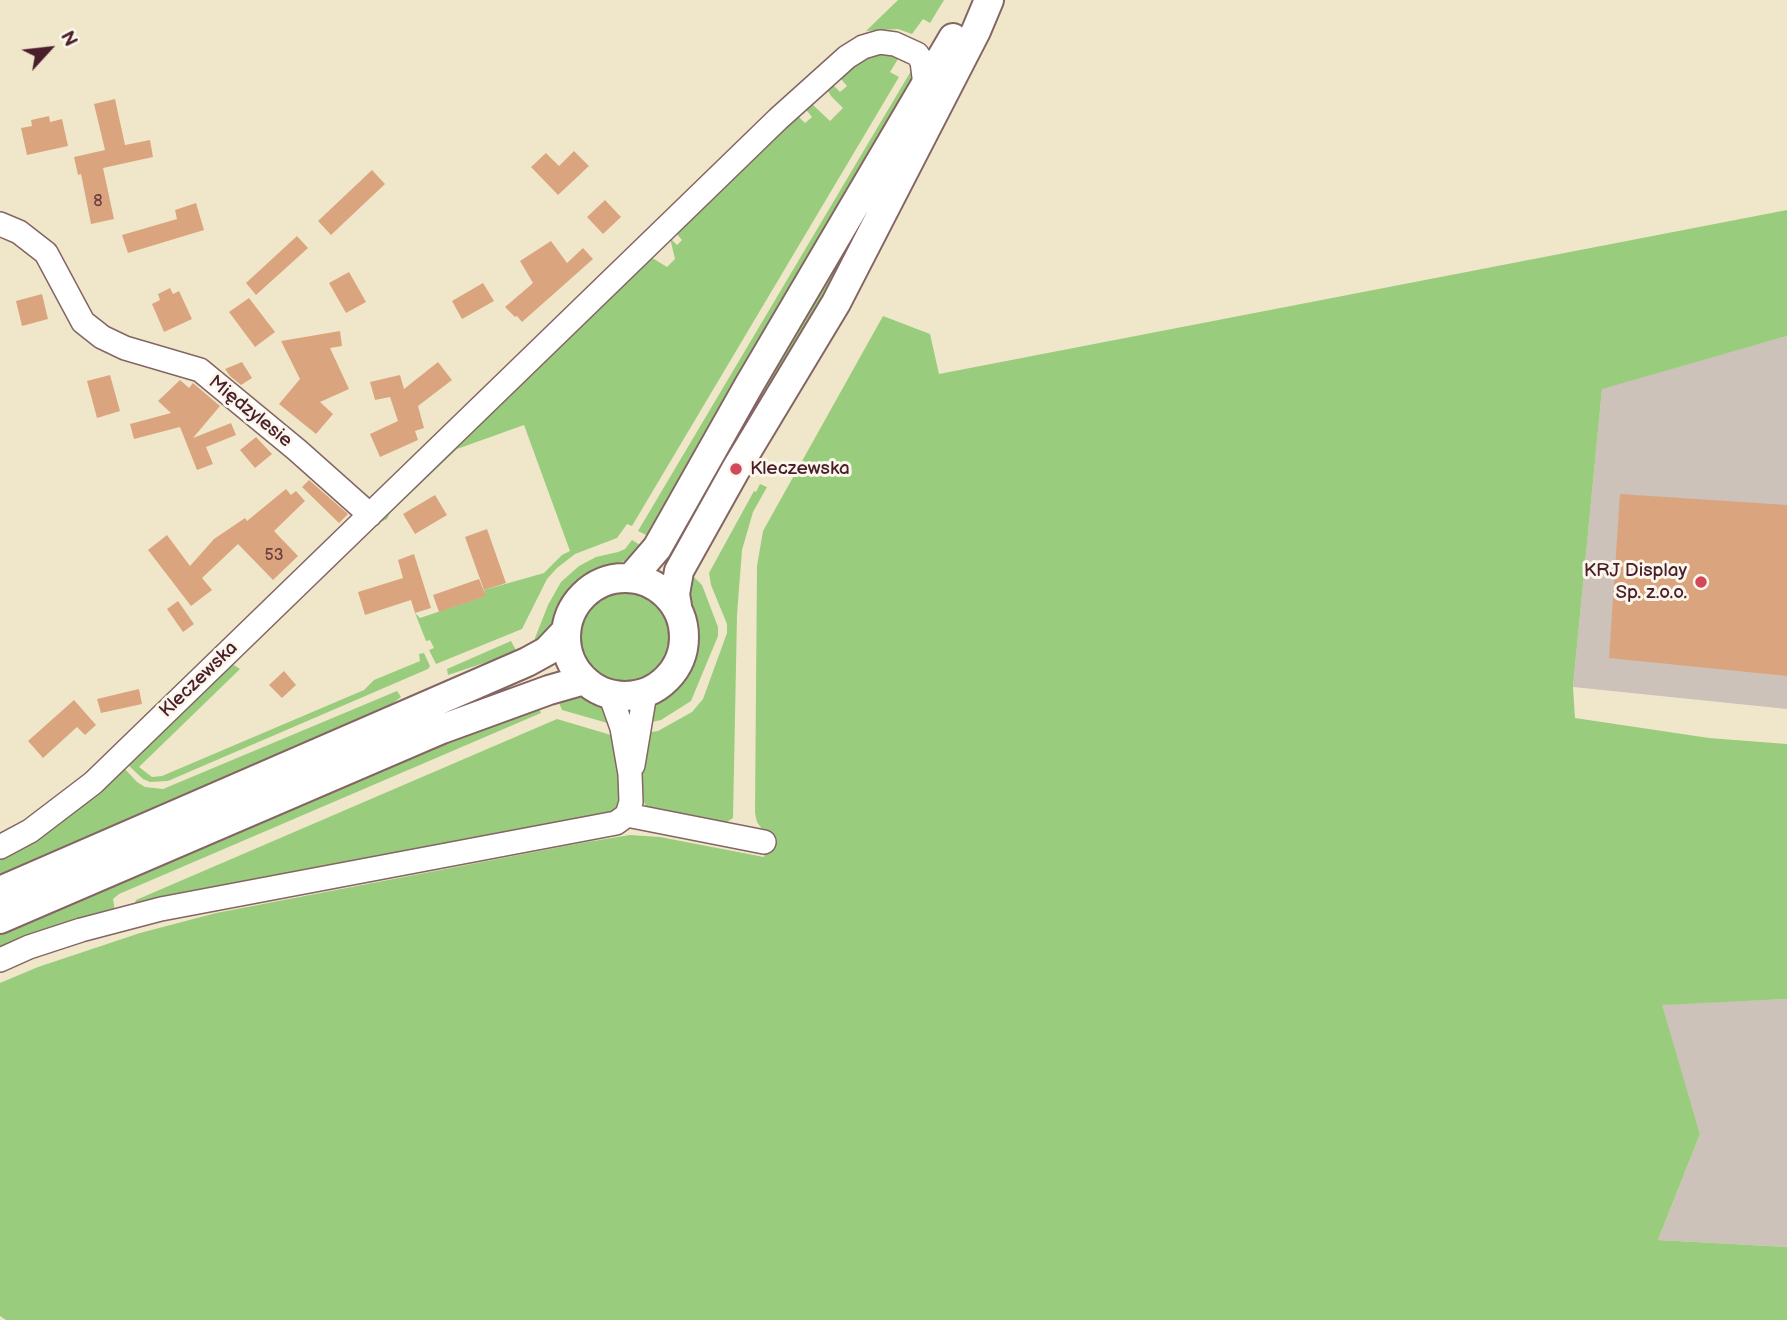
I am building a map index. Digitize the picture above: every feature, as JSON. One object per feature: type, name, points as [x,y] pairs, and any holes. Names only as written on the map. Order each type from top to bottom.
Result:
[{"type":"main road","points":[[632,577],[657,548],[749,385],[977,0]]},
{"type":"main road","points":[[677,606],[657,587],[632,577],[600,582],[576,602],[569,617],[565,632],[569,659],[584,680],[610,694],[627,696],[645,693],[660,685],[673,673],[681,657],[685,638],[675,594],[678,571],[836,303],[976,31],[989,0]]},
{"type":"main road","points":[[0,891],[527,662],[547,651],[565,632]]},
{"type":"main road","points":[[0,919],[442,729],[548,690],[584,680]]},
{"type":"street","points":[[925,85],[922,61],[917,54],[932,51],[954,37]]},
{"type":"street","name":"Kleczewska","points":[[0,847],[30,831],[93,783],[769,128],[847,57],[863,47],[880,42],[895,44],[917,54]]},
{"type":"street","name":"Międzylesie","points":[[0,224],[19,232],[46,253],[83,322],[102,337],[125,348],[200,370],[370,515]]},
{"type":"street","points":[[630,774],[636,755],[645,693]]},
{"type":"street","points":[[0,960],[29,947],[81,930],[150,911],[616,823],[626,815],[631,802],[630,774],[622,728],[610,694]]},
{"type":"street","points":[[626,815],[764,842]]},
{"type":"shaded area","points":[[1787,336],[1787,709],[1573,687],[1602,388]]},
{"type":"shaded area","points":[[1787,999],[1787,1247],[1658,1240],[1700,1134],[1661,1004]]},
{"type":"green space","points":[[898,0],[944,0],[930,23],[923,19],[912,34],[898,29],[866,31]]},
{"type":"green space","points":[[884,53],[901,58],[907,64],[898,59],[890,72],[899,77],[632,526],[627,524],[617,538],[575,554],[557,568],[547,579],[522,629],[436,664],[429,650],[434,648],[430,640],[426,641],[415,613],[420,618],[485,596],[484,590],[544,573],[562,555],[570,551],[524,425],[457,449],[390,513],[387,519],[381,522],[381,519],[647,259],[654,259],[667,267],[675,259],[670,238],[677,245],[682,240],[675,232],[796,114],[805,123],[812,117],[803,106],[808,103],[813,105],[830,121],[843,108],[828,91],[830,86],[832,84],[840,92],[847,86],[840,78],[860,60]]},
{"type":"green space","points":[[943,68],[833,284],[810,317],[676,553],[668,548]]},
{"type":"green space","points":[[911,71],[911,87],[650,537],[638,531]]},
{"type":"green space","points":[[1787,210],[1787,336],[1602,389],[1573,687],[1575,718],[1709,738],[1787,744],[1787,999],[1662,1005],[1700,1134],[1658,1240],[1787,1247],[1787,1320],[6,1320],[0,1316],[0,983],[38,967],[140,933],[216,913],[581,843],[630,835],[660,837],[764,857],[766,835],[757,822],[755,813],[757,566],[763,531],[883,316],[930,334],[939,374]]},
{"type":"green space","points":[[760,484],[767,487],[753,512],[742,550],[737,615],[733,818],[724,824],[648,810],[641,796],[645,733],[658,731],[692,712],[703,699],[727,633],[727,624],[711,585],[709,573]]},
{"type":"green space","points":[[632,540],[645,548],[632,559],[600,568],[582,578],[568,592],[553,625],[535,644],[548,605],[561,582],[579,566],[596,557],[625,549]]},
{"type":"green space","points":[[691,574],[702,585],[718,627],[718,636],[691,701],[661,720],[647,723],[655,704],[683,681],[695,660],[699,632],[688,593]]},
{"type":"green space","points":[[625,589],[643,592],[658,602],[668,617],[671,635],[668,653],[658,668],[643,678],[625,681],[607,678],[592,668],[582,653],[579,635],[582,617],[592,602],[607,592]]},
{"type":"green space","points":[[511,641],[517,652],[448,675],[447,669]]},
{"type":"green space","points":[[424,653],[430,666],[428,669],[168,781],[150,782],[128,765],[127,762],[226,667],[234,665],[240,669],[139,767],[152,777],[162,776],[364,690],[374,680],[420,661],[419,654]]},
{"type":"green space","points":[[397,691],[401,697],[377,715],[0,880],[0,856],[124,768],[145,787],[163,789]]},
{"type":"green space","points":[[581,695],[605,709],[611,724],[562,710],[557,698]]},
{"type":"green space","points":[[538,705],[541,713],[119,894],[113,899],[115,911],[0,951],[0,930],[416,750]]},
{"type":"green space","points":[[557,719],[611,735],[617,734],[623,798],[619,807],[610,814],[134,906],[136,900]]},
{"type":"building","points":[[115,99],[125,145],[150,140],[153,157],[103,168],[114,219],[91,224],[81,174],[78,175],[74,157],[105,150],[94,104]]},
{"type":"building","points":[[49,116],[50,122],[62,119],[68,146],[27,155],[21,128],[32,126],[31,120]]},
{"type":"building","points":[[574,151],[589,166],[558,195],[531,167],[546,153],[559,166]]},
{"type":"building","points":[[372,170],[385,184],[331,235],[318,221]]},
{"type":"building","points":[[605,200],[621,217],[603,234],[587,217]]},
{"type":"building","points":[[196,203],[204,230],[128,253],[122,235],[177,219],[175,210]]},
{"type":"building","points":[[297,236],[308,248],[256,295],[246,283]]},
{"type":"building","points":[[551,241],[567,263],[583,248],[593,259],[522,322],[505,307],[533,283],[520,261]]},
{"type":"building","points":[[349,272],[366,302],[346,313],[329,283]]},
{"type":"building","points":[[483,283],[494,301],[462,319],[452,301]]},
{"type":"building","points":[[170,288],[173,294],[179,291],[192,319],[164,332],[152,304],[160,300],[158,294]]},
{"type":"building","points":[[42,294],[48,319],[22,326],[16,301]]},
{"type":"building","points":[[249,298],[275,332],[255,347],[229,312]]},
{"type":"building","points":[[340,331],[342,346],[330,348],[349,389],[320,402],[333,414],[316,434],[279,404],[300,379],[281,341]]},
{"type":"building","points":[[242,362],[252,378],[241,385],[225,369]]},
{"type":"building","points":[[438,362],[452,380],[418,406],[424,428],[415,431],[418,440],[380,457],[370,434],[398,421],[390,397],[375,400],[370,382],[400,375],[404,389]]},
{"type":"building","points":[[110,375],[120,411],[97,418],[87,381]]},
{"type":"building","points":[[180,380],[189,388],[193,383],[220,406],[193,438],[231,423],[236,435],[206,447],[213,464],[197,470],[180,427],[134,439],[130,424],[171,413],[158,401]]},
{"type":"building","points":[[256,437],[272,454],[255,468],[240,450]]},
{"type":"building","points":[[309,480],[348,514],[339,523],[302,487]]},
{"type":"building","points":[[286,489],[291,495],[296,491],[305,501],[274,531],[298,556],[273,580],[238,544],[202,578],[212,590],[191,606],[148,550],[167,535],[190,566],[214,539],[245,518],[247,521]]},
{"type":"building","name":"KRJ Display Sp. z.o.o.","points":[[1620,494],[1787,505],[1787,676],[1609,658]]},
{"type":"building","points":[[435,495],[447,515],[415,534],[403,514]]},
{"type":"building","points":[[487,529],[506,583],[484,590],[465,537]]},
{"type":"building","points":[[414,554],[431,608],[415,613],[411,600],[365,615],[358,592],[403,578],[398,560]]},
{"type":"building","points":[[479,579],[486,596],[439,612],[433,595]]},
{"type":"building","points":[[178,601],[194,624],[183,632],[167,609]]},
{"type":"building","points":[[284,671],[296,685],[282,698],[269,685]]},
{"type":"building","points":[[139,689],[142,704],[101,713],[97,699]]},
{"type":"building","points":[[74,700],[96,725],[85,735],[77,727],[43,758],[28,741]]},
{"type":"place","name":"Kleczewska","points":[[736,469]]},
{"type":"place","name":"KRJ Display Sp. z.o.o.","points":[[1701,582]]}]
